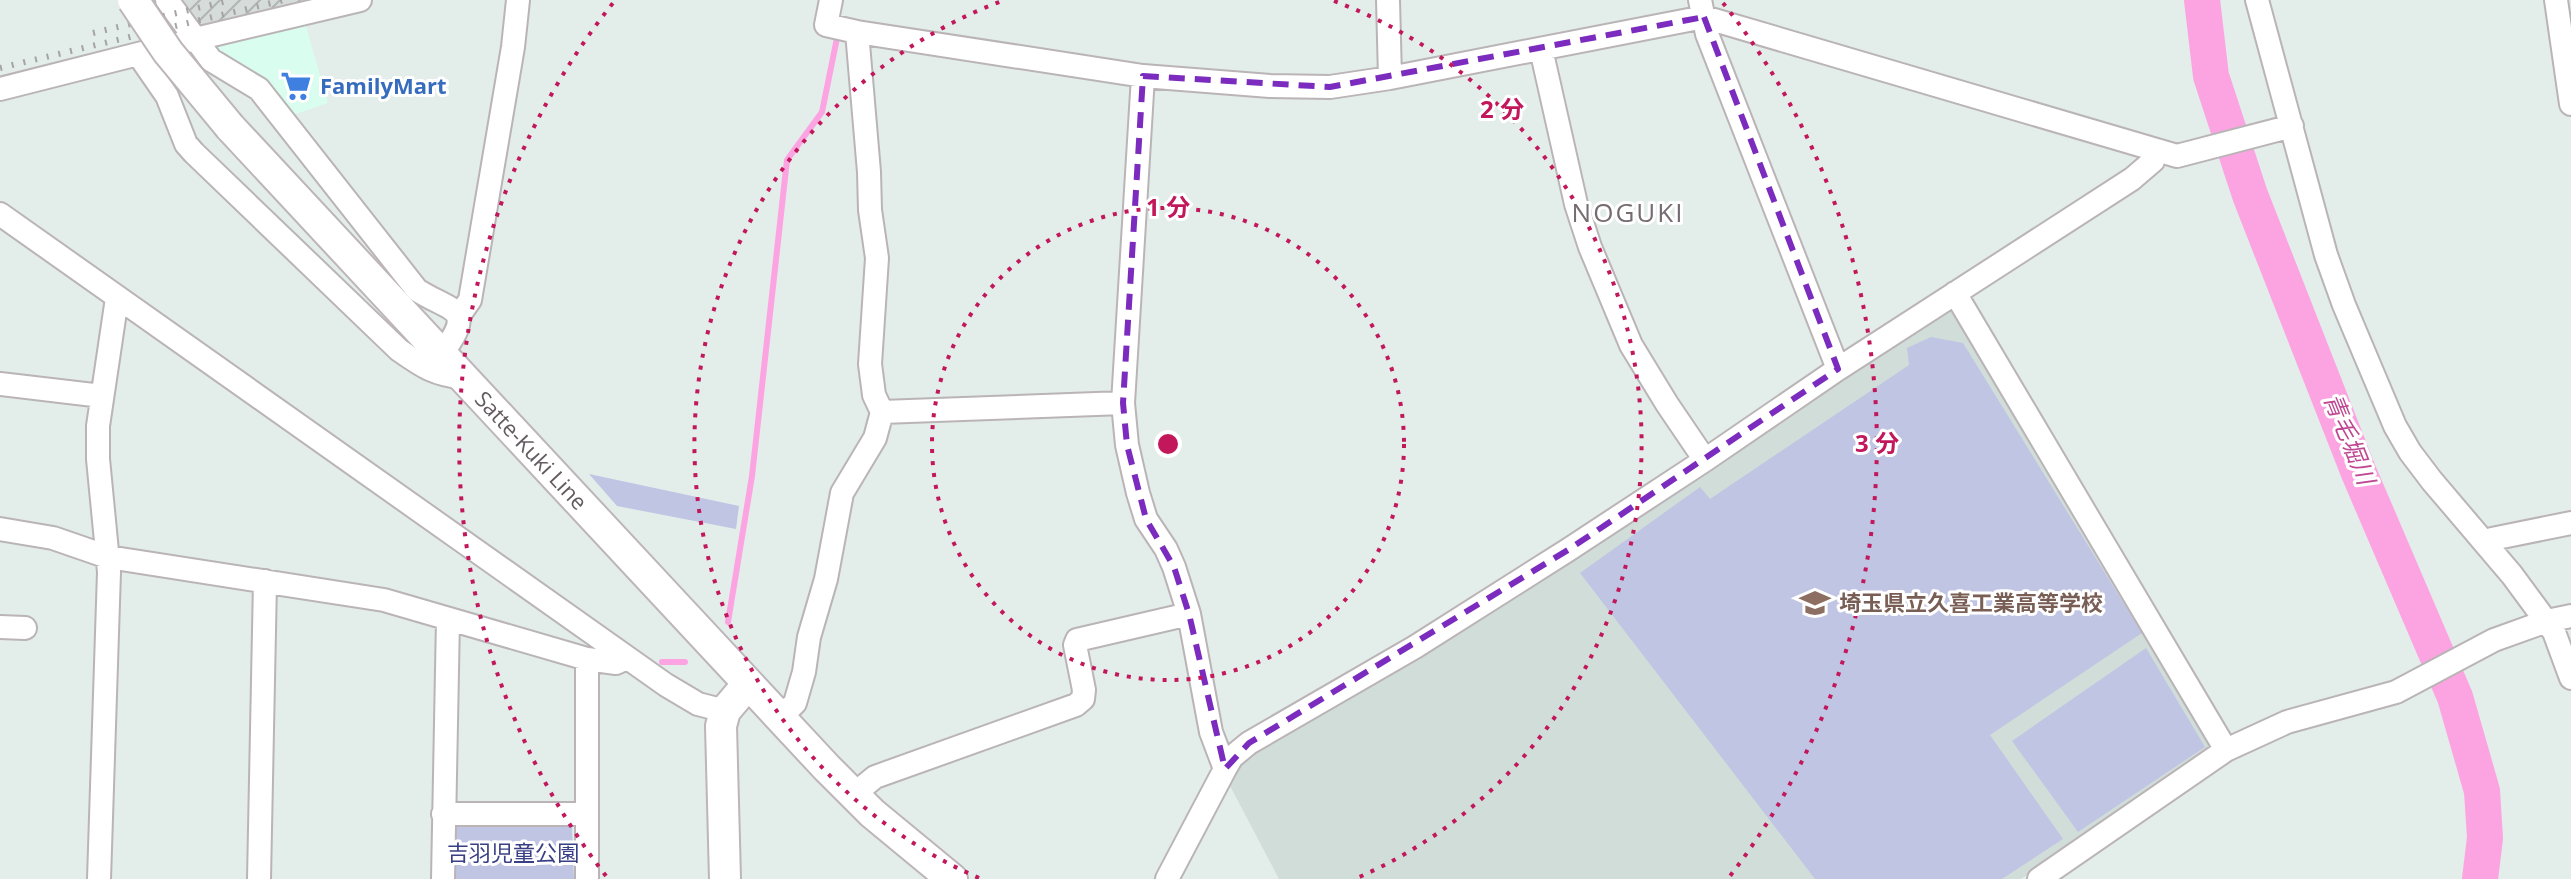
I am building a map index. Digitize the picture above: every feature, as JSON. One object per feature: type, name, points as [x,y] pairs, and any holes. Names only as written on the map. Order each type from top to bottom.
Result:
[{"type":"main road","name":"Satte-Kuki Line","points":[[133,0],[168,52],[230,127],[747,685],[853,795],[952,879]]},
{"type":"main road","points":[[725,879],[721,726],[725,711],[747,685]]},
{"type":"street","points":[[167,0],[211,60],[259,89],[417,290],[450,305],[458,317],[458,331],[442,353]]},
{"type":"street","points":[[0,89],[360,0]]},
{"type":"street","points":[[458,317],[470,300],[513,47],[518,0]]},
{"type":"street","points":[[831,0],[826,25],[857,32],[1143,76],[1270,86],[1330,87],[1541,49],[1702,8],[2177,156],[2286,128]]},
{"type":"street","points":[[1388,0],[1390,78]]},
{"type":"street","points":[[2257,0],[2286,128],[2326,255],[2395,426],[2432,481],[2547,621],[2561,645],[2571,678]]},
{"type":"street","points":[[2556,0],[2571,104]]},
{"type":"street","points":[[1702,8],[1707,34],[1838,369]]},
{"type":"street","points":[[779,718],[795,703],[804,672],[842,493],[875,438],[882,412],[874,395],[870,364],[877,258],[870,210],[857,32]]},
{"type":"street","points":[[1541,49],[1576,204],[1590,247],[1631,345],[1705,460]]},
{"type":"street","points":[[138,54],[167,96],[186,144],[194,153],[399,350],[431,372],[465,378]]},
{"type":"street","points":[[1143,76],[1123,403],[1127,445],[1146,519],[1166,549],[1189,614],[1211,732],[1225,769]]},
{"type":"street","points":[[1167,879],[1232,757],[1249,743],[1415,647],[1705,460],[1838,369],[2132,179],[2153,161],[2155,151]]},
{"type":"street","points":[[0,214],[689,701],[725,711]]},
{"type":"street","points":[[1955,293],[2226,750]]},
{"type":"street","points":[[99,879],[108,557],[98,459],[102,396],[117,298]]},
{"type":"street","points":[[0,384],[102,396]]},
{"type":"street","points":[[882,412],[1123,403]]},
{"type":"street","points":[[2484,542],[2571,523]]},
{"type":"street","points":[[0,529],[53,538],[108,557],[384,600],[587,659],[616,663],[627,658]]},
{"type":"street","points":[[259,879],[265,581]]},
{"type":"street","points":[[853,795],[875,777],[1076,705],[1083,699],[1084,690],[1075,645],[1077,640],[1189,614]]},
{"type":"street","points":[[2039,879],[2226,750],[2287,722],[2396,692],[2494,640],[2571,616]]},
{"type":"street","points":[[443,879],[448,619]]},
{"type":"street","points":[[0,627],[25,628]]},
{"type":"street","points":[[587,659],[587,879]]},
{"type":"street","points":[[443,814],[586,814]]},
{"type":"highlighted area","points":[[1704,17],[1838,369],[1568,550],[1249,743],[1225,769],[1189,614],[1174,567],[1146,519],[1127,445],[1123,403],[1143,76],[1330,87]]},
{"type":"shaded area","points":[[177,0],[316,0],[197,28]]},
{"type":"shaded area","points":[[305,23],[328,103],[290,116],[210,46]]},
{"type":"shaded area","name":"埼玉県立久喜工業高等学校","points":[[1952,308],[2215,749],[2021,879],[1279,879],[1227,780],[1249,751],[1714,463]]},
{"type":"green space","points":[[1931,337],[1963,343],[2142,633],[1990,735],[2063,839],[2002,879],[1815,879],[1580,573],[1700,487],[1710,499],[1909,365],[1907,348]]},
{"type":"green space","points":[[589,474],[739,506],[736,529],[617,506]]},
{"type":"green space","points":[[2146,648],[2205,747],[2078,832],[2012,741]]},
{"type":"green space","name":"吉羽児童公園","points":[[454,825],[572,827],[574,879],[453,879]]},
{"type":"waterway","name":"青毛堀川","points":[[2202,0],[2211,76],[2250,195],[2359,473],[2455,697],[2482,791],[2485,838],[2480,879]]},
{"type":"waterway","points":[[728,622],[752,476],[787,160],[822,112],[837,38]]},
{"type":"waterway","points":[[662,662],[685,662]]},
{"type":"railway","points":[[93,33],[231,0]]},
{"type":"railway","points":[[0,68],[284,0]]},
{"type":"place","name":"FamilyMart","points":[[296,86]]},
{"type":"place","name":"埼玉県立久喜工業高等学校","points":[[1815,603]]},
{"type":"district","name":"NOGUKI","points":[[1628,213]]}]
